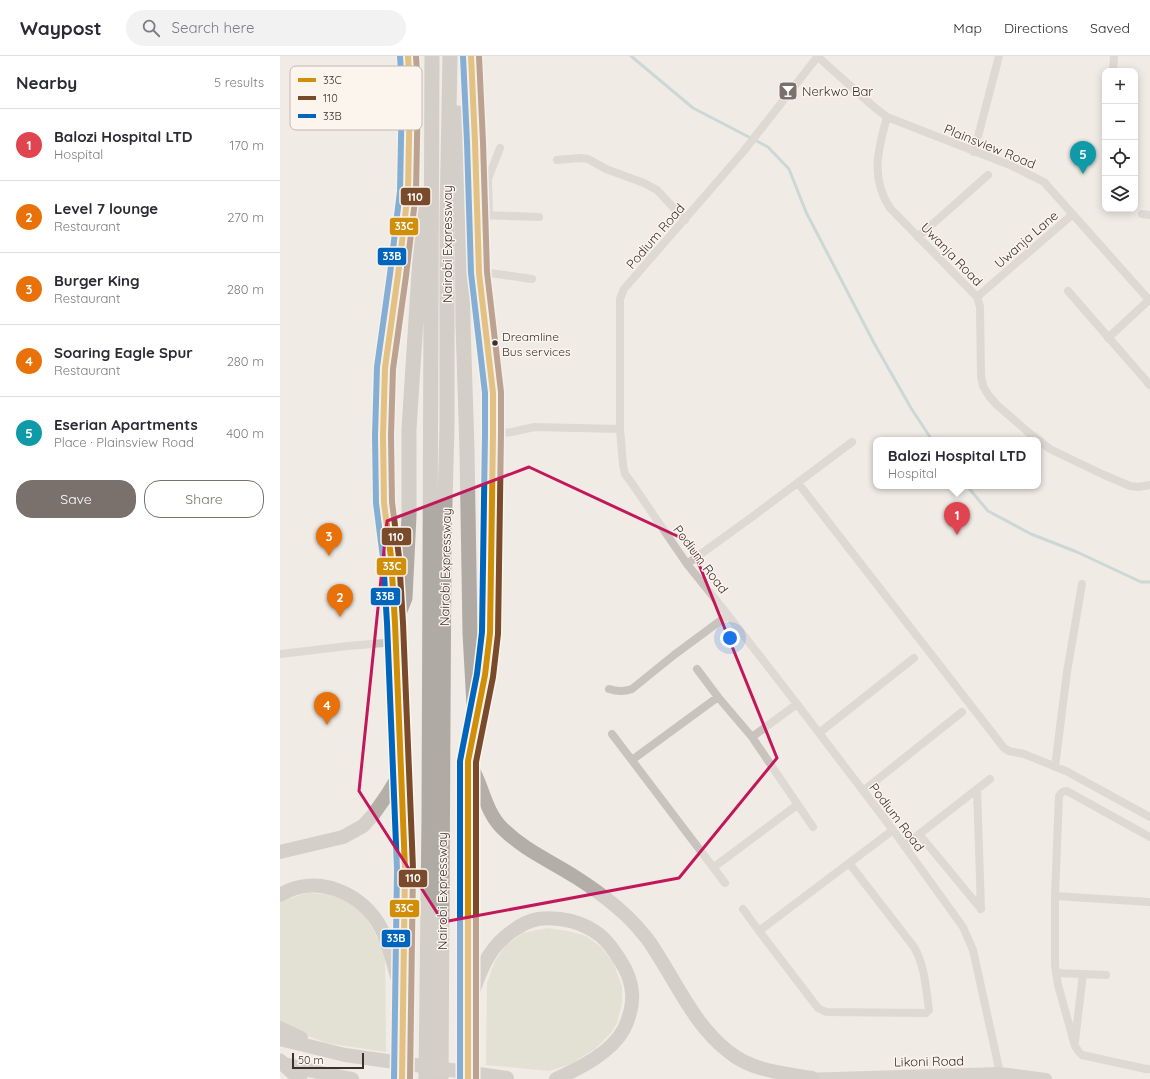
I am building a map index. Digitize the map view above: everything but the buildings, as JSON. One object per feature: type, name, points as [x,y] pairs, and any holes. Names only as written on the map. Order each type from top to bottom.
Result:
[{"type":"highway","points":[[408,56],[409,66]]},
{"type":"highway","name":"Nairobi Expressway","points":[[432,56],[441,1079]]},
{"type":"highway","name":"Nairobi Expressway","points":[[426,1079],[437,647],[444,540],[447,426],[447,218],[450,56]]},
{"type":"highway","points":[[457,56],[462,205],[463,324],[470,633],[476,724]]},
{"type":"highway","points":[[468,1079],[468,761],[485,675],[490,634],[493,434],[493,393],[479,273],[483,215],[475,142],[471,56]]},
{"type":"highway","points":[[402,1079],[405,869],[395,622],[391,557],[384,503],[383,436],[385,368],[408,192],[409,130]]},
{"type":"highway","points":[[395,622],[405,598],[409,516],[409,429],[422,226],[432,144]]},
{"type":"highway","points":[[468,761],[474,771],[490,811],[500,826],[515,841],[536,855],[577,878],[615,904],[644,935],[668,970],[689,1006],[714,1040],[730,1054],[747,1063],[762,1069],[805,1078]]},
{"type":"highway","points":[[280,852],[343,837],[363,826],[373,815],[402,770]]},
{"type":"highway","points":[[280,895],[301,887],[317,886],[330,887],[345,892],[357,899],[381,926],[387,939],[403,997]]},
{"type":"highway","points":[[467,1010],[479,974],[490,953],[507,934],[523,925],[537,919],[560,919],[587,927],[602,937],[614,950],[625,968],[630,980],[632,1010],[623,1030],[610,1046],[601,1054],[579,1068],[556,1079]]},
{"type":"highway","points":[[280,1028],[328,1051]]},
{"type":"highway","points":[[280,1039],[345,1055],[514,1079]]},
{"type":"highway","points":[[280,1062],[351,1079]]},
{"type":"highway","points":[[280,1062],[300,1079]]},
{"type":"main road","name":"Likoni Road","points":[[805,1078],[1000,1073],[1046,1079]]},
{"type":"street","name":"Plainsview Road","points":[[817,56],[887,117],[1010,165],[1039,179],[1048,186],[1150,301]]},
{"type":"street","name":"Podium Road","points":[[817,56],[742,152],[624,289],[620,299],[620,429],[623,465],[626,474],[687,564],[797,704],[893,830],[963,927],[973,950],[1000,1073]]},
{"type":"street","points":[[974,152],[1000,56]]},
{"type":"street","points":[[1113,68],[1114,56]]},
{"type":"street","name":"Uwanja Road","points":[[887,117],[880,141],[877,170],[879,185],[884,199],[890,208],[977,297],[980,307],[981,376],[983,386],[997,405],[1035,437]]},
{"type":"street","points":[[500,148],[488,179],[483,215],[539,217]]},
{"type":"street","points":[[557,160],[580,158],[588,159],[606,169],[618,172],[652,186],[685,220]]},
{"type":"street","points":[[918,237],[988,175]]},
{"type":"street","name":"Uwanja Lane","points":[[977,297],[1073,214]]},
{"type":"street","points":[[479,273],[484,272],[532,279]]},
{"type":"street","points":[[1068,291],[1150,385]]},
{"type":"street","points":[[1108,338],[1150,301]]},
{"type":"street","points":[[493,434],[512,432],[534,427],[620,429]]},
{"type":"street","points":[[687,564],[852,442]]},
{"type":"street","name":"Uwanja Road","points":[[1041,442],[1050,449],[1065,457],[1117,481],[1130,486],[1138,487],[1150,485]]},
{"type":"street","points":[[798,483],[1000,745],[1009,751],[1024,754],[1073,774],[1150,817]]},
{"type":"street","points":[[1054,766],[1067,672],[1082,584]]},
{"type":"street","points":[[609,689],[617,692],[632,689],[674,655],[728,615]]},
{"type":"street","points":[[280,654],[396,642]]},
{"type":"street","points":[[819,733],[914,658]]},
{"type":"street","points":[[697,669],[718,697],[752,737],[813,827]]},
{"type":"street","points":[[632,760],[718,697]]},
{"type":"street","points":[[752,737],[797,704]]},
{"type":"street","points":[[863,791],[962,712]]},
{"type":"street","points":[[612,734],[725,882]]},
{"type":"street","points":[[904,846],[990,779]]},
{"type":"street","points":[[919,834],[981,909],[977,788]]},
{"type":"street","points":[[1150,837],[1067,791],[1062,792],[1059,796],[1055,896],[1055,966],[1058,985],[1075,1046],[1082,1055],[1150,1069]]},
{"type":"street","points":[[714,867],[797,805]]},
{"type":"street","points":[[759,932],[893,830]]},
{"type":"street","points":[[743,909],[759,932],[818,1008],[822,1011],[877,1013],[928,1012],[929,1010],[920,957],[914,947],[849,863]]},
{"type":"street","points":[[1055,896],[1150,902]]},
{"type":"street","points":[[1056,973],[1106,976]]},
{"type":"street","points":[[1075,1046],[1083,974]]},
{"type":"highlighted area","points":[[529,467],[690,542],[777,758],[679,878],[443,922],[359,791],[387,521]]},
{"type":"green space","points":[[307,893],[328,894],[342,898],[363,912],[375,933],[385,954],[386,1052],[326,1043],[298,1032],[280,1021],[280,903],[284,900]]},
{"type":"green space","points":[[547,928],[568,931],[586,936],[601,947],[613,962],[622,986],[622,1003],[617,1023],[610,1034],[596,1048],[571,1064],[549,1071],[486,1065],[487,983],[495,961],[506,945],[523,933]]},
{"type":"waterway","points":[[631,56],[693,108],[768,147],[789,169],[806,212],[874,343],[911,408],[930,437]]},
{"type":"waterway","points":[[970,489],[988,511],[1031,534],[1077,552],[1141,582],[1150,582]]},
{"type":"transit line","name":"33B","points":[[400,56],[401,66]]},
{"type":"transit line","name":"33C","points":[[408,56],[409,66]]},
{"type":"transit line","name":"110","points":[[416,56],[417,66]]},
{"type":"transit line","name":"33B","points":[[460,1079],[460,761],[477,674],[482,632],[485,434],[485,393],[471,273],[463,56]]},
{"type":"transit line","name":"33C","points":[[468,1079],[468,761],[485,675],[490,633],[493,434],[493,393],[479,273],[471,56]]},
{"type":"transit line","name":"110","points":[[476,1079],[476,762],[493,677],[498,634],[501,434],[501,392],[487,272],[479,56]]},
{"type":"transit line","name":"33B","points":[[394,1079],[397,869],[387,623],[383,558],[376,503],[375,436],[377,367],[400,191],[401,130]]},
{"type":"transit line","name":"33C","points":[[402,1079],[405,869],[395,623],[391,557],[384,503],[383,436],[385,368],[408,192],[409,130]]},
{"type":"transit line","name":"110","points":[[410,1079],[413,869],[403,623],[399,557],[392,502],[391,436],[393,369],[416,192],[417,130]]},
{"type":"place","name":"Nerkwo Bar","points":[[788,91]]},
{"type":"place","name":"Eserian Apartments","points":[[1083,174]]},
{"type":"place","name":"Dreamline Bus services","points":[[495,343]]},
{"type":"place","name":"Balozi Hospital LTD","points":[[957,535]]},
{"type":"place","name":"Burger King","points":[[329,556]]},
{"type":"place","name":"Level 7 lounge","points":[[340,617]]},
{"type":"place","name":"Soaring Eagle Spur","points":[[327,725]]}]
